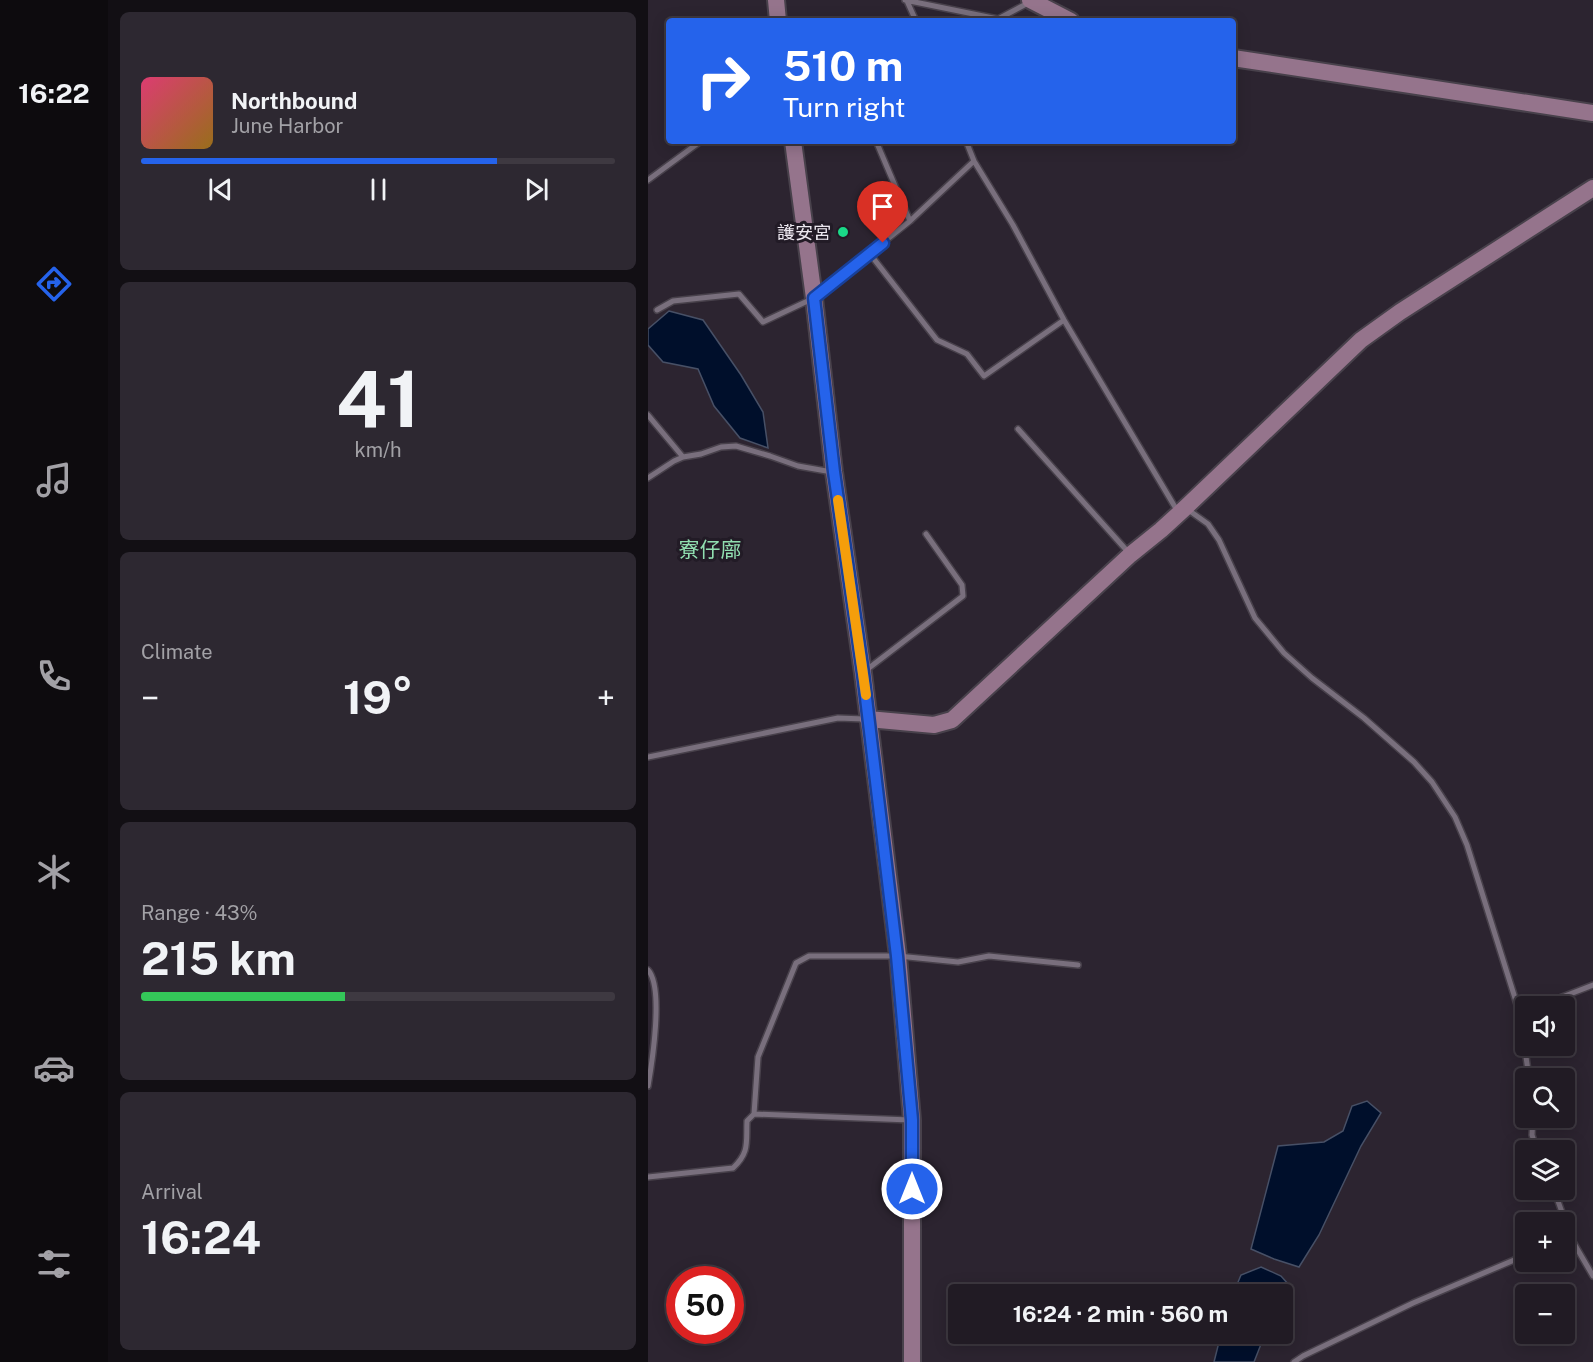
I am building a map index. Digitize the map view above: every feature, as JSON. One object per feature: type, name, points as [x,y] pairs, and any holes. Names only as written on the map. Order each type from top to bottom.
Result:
[{"type":"main road","points":[[776,0],[778,18]]},
{"type":"main road","points":[[1031,1],[1065,18]]},
{"type":"main road","points":[[1236,58],[1593,113]]},
{"type":"main road","points":[[793,144],[834,472],[863,673],[897,956],[912,1120],[912,1362]]},
{"type":"main road","points":[[868,719],[934,725],[951,720],[1130,555],[1182,511],[1361,340],[1400,312],[1593,188]]},
{"type":"lane","points":[[906,1],[989,18]]},
{"type":"lane","points":[[906,1],[914,18]]},
{"type":"lane","points":[[1002,18],[1031,1]]},
{"type":"lane","points":[[648,180],[697,144]]},
{"type":"lane","points":[[877,144],[910,222]]},
{"type":"lane","points":[[967,144],[974,160],[1013,225],[1064,320],[1182,511],[1208,524],[1256,618],[1284,653],[1414,762],[1442,797],[1455,818],[1467,845],[1517,996]]},
{"type":"lane","points":[[657,310],[673,301],[739,294],[763,322],[814,298],[910,222],[974,160]]},
{"type":"lane","points":[[870,254],[937,340],[967,354],[984,376],[1064,320]]},
{"type":"lane","points":[[648,415],[682,457]]},
{"type":"lane","points":[[1018,429],[1130,555]]},
{"type":"lane","points":[[648,478],[682,457],[721,447],[736,446],[798,466],[834,472]]},
{"type":"lane","points":[[863,673],[963,596],[962,585],[926,534]]},
{"type":"lane","points":[[649,755],[838,718],[868,719]]},
{"type":"lane","points":[[754,1114],[758,1057],[795,963],[809,956],[897,956],[958,962],[989,956],[1078,965]]},
{"type":"lane","points":[[648,970],[651,972],[655,995],[656,1037],[648,1086]]},
{"type":"lane","points":[[1565,996],[1593,985]]},
{"type":"lane","points":[[648,1177],[734,1168],[746,1151],[747,1120],[754,1114],[912,1120]]},
{"type":"lane","points":[[1575,1245],[1593,1276]]},
{"type":"lane","points":[[1294,1362],[1413,1303],[1515,1261]]},
{"type":"water","points":[[669,311],[703,320],[763,412],[768,448],[740,438],[714,406],[698,369],[663,362],[648,345],[648,329]]},
{"type":"water","points":[[1367,1101],[1381,1113],[1361,1146],[1319,1235],[1299,1267],[1251,1249],[1278,1146],[1324,1142],[1343,1131],[1352,1106]]},
{"type":"water","points":[[1261,1267],[1281,1276],[1288,1284],[1237,1284],[1241,1275]]},
{"type":"water","points":[[1218,1344],[1261,1344],[1254,1362],[1214,1362]]},
{"type":"slow traffic","points":[[838,500],[866,695]]},
{"type":"place","name":"護安宮","points":[[843,232]]},
{"type":"district","name":"寮仔廍","points":[[710,549]]},
{"type":"route","points":[[883,243],[814,298],[834,472],[863,673],[897,956],[912,1120],[912,1189]]}]
